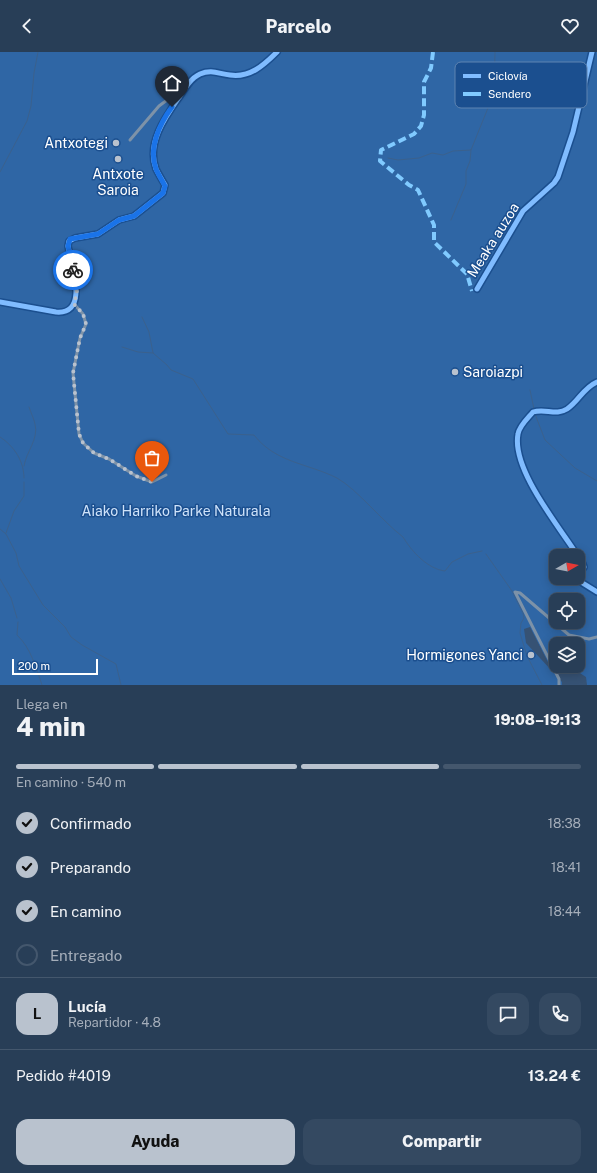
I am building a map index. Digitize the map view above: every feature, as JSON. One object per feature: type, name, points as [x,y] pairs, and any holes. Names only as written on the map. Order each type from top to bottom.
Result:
[{"type":"street","points":[[130,140],[160,106],[200,74],[208,71],[217,71],[229,75],[245,75],[266,63],[278,52]]},
{"type":"street","name":"Meaka auzoa","points":[[587,73],[592,52]]},
{"type":"street","points":[[0,302],[59,312],[70,308],[74,304],[77,292],[68,246],[69,241],[75,238],[98,234],[119,220],[134,216],[163,193],[165,186],[156,168],[154,150],[156,138],[163,119],[188,84]]},
{"type":"street","name":"Meaka auzoa","points":[[476,289],[523,211],[554,183],[558,177],[579,108]]},
{"type":"street","points":[[74,304],[83,314],[86,324],[80,338],[73,373],[79,434],[83,443],[94,453],[109,459],[136,476],[152,482],[166,475]]},
{"type":"street","points":[[597,382],[586,388],[567,409],[556,412],[533,412],[519,429],[517,451],[538,499],[567,538],[583,564],[584,567],[578,576],[581,582],[597,592]]},
{"type":"street","points":[[559,685],[559,679],[515,592],[520,593],[569,635],[597,639]]},
{"type":"green space","name":"Aiako Harriko Parke Naturala","points":[[0,52],[597,52],[597,685],[587,685],[586,677],[580,673],[585,673],[585,637],[549,637],[549,664],[530,627],[524,629],[526,643],[549,668],[549,673],[558,673],[555,674],[562,682],[562,685],[0,685]]},
{"type":"waterway","points":[[0,172],[27,121],[31,106],[34,73],[38,52]]},
{"type":"waterway","points":[[495,52],[495,62]]},
{"type":"waterway","points":[[388,158],[398,160],[419,158],[432,153],[443,155],[453,151],[471,150],[488,108]]},
{"type":"waterway","points":[[451,220],[466,184],[466,171],[470,161],[471,150]]},
{"type":"waterway","points":[[142,317],[149,332],[153,353],[171,370],[193,379],[228,434],[254,435],[263,444],[282,457],[326,473],[345,483],[403,537],[421,559],[439,570],[445,571],[452,562],[468,554],[482,551]]},
{"type":"waterway","points":[[122,347],[138,352],[153,353]]},
{"type":"waterway","points":[[530,390],[534,409]]},
{"type":"waterway","points":[[24,466],[34,440],[36,430],[35,422],[29,407]]},
{"type":"waterway","points":[[535,414],[545,440],[575,468],[597,481]]},
{"type":"waterway","points":[[0,437],[10,445],[17,454],[24,472],[24,478]]},
{"type":"waterway","points":[[6,533],[14,511],[24,496],[24,482]]},
{"type":"waterway","points":[[0,529],[6,534],[16,553],[19,566],[43,605],[65,627],[71,637],[82,645],[116,664],[121,685]]},
{"type":"waterway","points":[[486,554],[512,591],[523,613],[524,618],[521,623],[520,633],[527,656],[542,685]]},
{"type":"waterway","points":[[0,579],[11,598],[17,618]]},
{"type":"waterway","points":[[18,622],[17,635],[26,646],[42,685]]},
{"type":"marked path","points":[[433,52],[431,68],[424,82],[424,115],[421,126],[414,134],[381,150],[380,161],[409,185],[418,190],[434,225],[434,242],[467,274],[472,291]]},
{"type":"cycle path","points":[[0,302],[56,312],[66,311],[73,305],[76,297],[76,287],[68,246],[69,241],[75,238],[98,234],[119,220],[134,216],[163,193],[165,185],[156,169],[154,159],[156,140],[159,130],[169,112],[188,84],[194,78],[204,73],[212,72],[237,75],[256,70],[277,52]]},
{"type":"cycle path","points":[[587,73],[592,52]]},
{"type":"cycle path","points":[[477,289],[523,211],[554,183],[558,177],[573,132],[579,108]]},
{"type":"cycle path","points":[[597,382],[588,388],[571,406],[563,411],[533,412],[522,425],[518,434],[518,449],[530,483],[583,564],[584,567],[578,576],[581,582],[597,592]]},
{"type":"way so far","points":[[73,270],[77,292],[74,304],[83,314],[86,324],[80,338],[76,365],[73,373],[76,418],[79,434],[83,443],[94,453],[109,459],[136,476],[152,482]]},
{"type":"place","name":"Antxotegi","points":[[116,143]]},
{"type":"place","name":"Antxote Saroia","points":[[118,159]]},
{"type":"place","name":"Saroiazpi","points":[[455,372]]},
{"type":"place","name":"Hormigones Yanci","points":[[531,655]]},
{"type":"route","points":[[73,270],[68,246],[70,239],[98,234],[119,220],[134,216],[163,193],[165,186],[156,168],[154,150],[156,138],[163,119],[172,107]]}]
